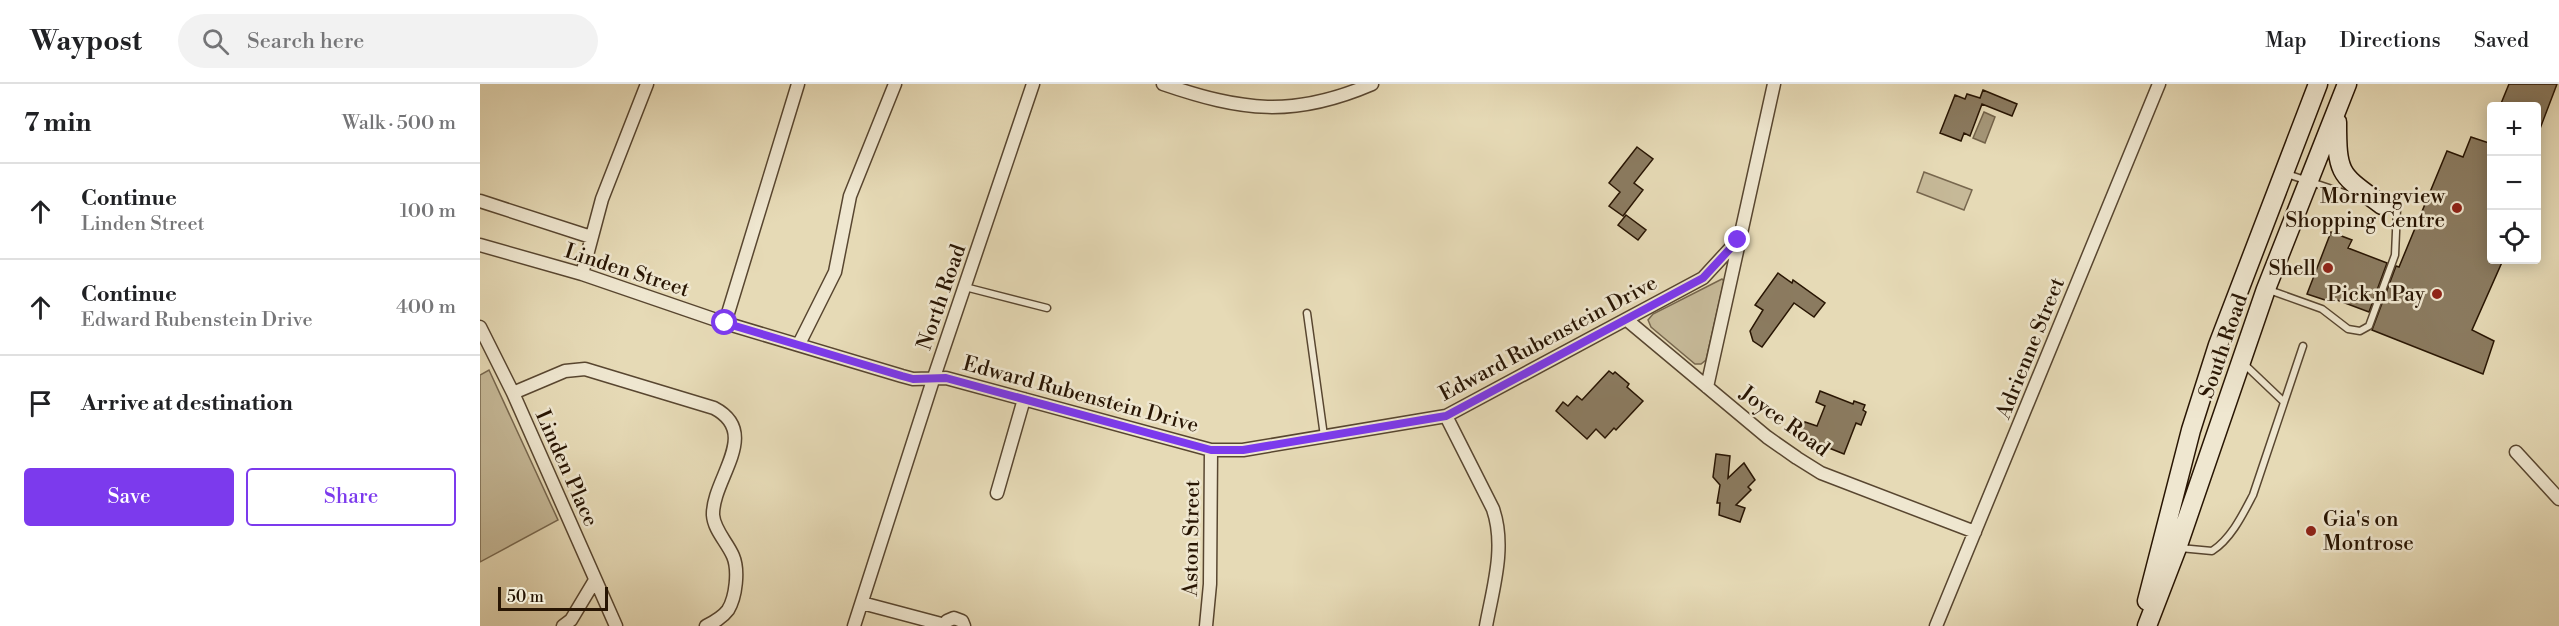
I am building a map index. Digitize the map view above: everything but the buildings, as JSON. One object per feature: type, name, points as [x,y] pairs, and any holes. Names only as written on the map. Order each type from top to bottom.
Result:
[{"type":"street","points":[[582,274],[602,199],[647,84]]},
{"type":"street","points":[[725,323],[798,84]]},
{"type":"street","points":[[799,345],[836,272],[852,188],[896,84]]},
{"type":"street","name":"North Road","points":[[854,626],[934,377],[1033,84]]},
{"type":"street","points":[[1163,84],[1192,89],[1238,106],[1263,108],[1321,103],[1372,84]]},
{"type":"street","name":"Edward Rubenstein Drive","points":[[1707,387],[1774,84]]},
{"type":"street","name":"Adrienne Street","points":[[1936,626],[2159,84]]},
{"type":"street","name":"South Road","points":[[2140,626],[2197,409],[2218,345],[2318,84]]},
{"type":"street","name":"South Road","points":[[2147,626],[2177,548],[2266,289],[2347,84]]},
{"type":"street","points":[[2337,111],[2337,158],[2342,169],[2348,180],[2382,205]]},
{"type":"street","points":[[480,201],[591,237]]},
{"type":"street","name":"Edward Rubenstein Drive","points":[[934,377],[946,378],[1211,450],[1243,450],[1324,437],[1446,416],[1703,278],[1738,240]]},
{"type":"street","name":"Linden Street","points":[[480,245],[582,274],[725,323],[902,376],[913,379],[934,377]]},
{"type":"street","name":"Joyce Road","points":[[1627,320],[1767,437],[1821,472],[1975,532]]},
{"type":"street","name":"Linden Place","points":[[480,327],[513,393],[616,626]]},
{"type":"street","points":[[513,393],[565,371],[585,369],[714,408],[725,414],[735,434],[735,450],[717,490],[713,514],[718,530],[734,559],[736,572],[728,609],[706,626]]},
{"type":"street","points":[[997,493],[1024,399]]},
{"type":"street","points":[[1446,416],[1493,509],[1498,526],[1500,543],[1486,626]]},
{"type":"street","name":"Aston Street","points":[[1206,626],[1210,584],[1211,450]]},
{"type":"street","points":[[2516,452],[2559,499]]},
{"type":"street","points":[[563,626],[571,620],[596,580]]},
{"type":"street","points":[[862,603],[945,626],[950,618],[954,618],[962,621],[964,626]]},
{"type":"lane","points":[[2266,289],[2322,309],[2348,329],[2360,331],[2369,326],[2397,245],[2397,209],[2283,173]]},
{"type":"lane","points":[[964,287],[1047,308]]},
{"type":"lane","points":[[1307,314],[1324,437]]},
{"type":"lane","points":[[2177,548],[2212,551],[2226,539],[2253,495],[2303,346]]},
{"type":"lane","points":[[2241,361],[2284,402]]},
{"type":"shaded area","points":[[1984,112],[1995,117],[1985,143],[1973,138]]},
{"type":"shaded area","points":[[1924,172],[1972,190],[1964,210],[1917,192]]},
{"type":"shaded area","points":[[1722,279],[1724,281],[1706,360],[1701,364],[1695,364],[1651,327],[1648,320],[1653,314]]},
{"type":"shaded area","points":[[489,370],[558,520],[480,562],[480,375]]},
{"type":"place","name":"Morningview Shopping Centre","points":[[2457,208]]},
{"type":"place","name":"Shell","points":[[2328,268]]},
{"type":"place","name":"Pick n Pay","points":[[2437,294]]},
{"type":"place","name":"Gia's on Montrose","points":[[2311,531]]},
{"type":"route","points":[[725,323],[913,379],[946,378],[1211,450],[1243,450],[1446,416],[1703,278],[1738,240]]}]
